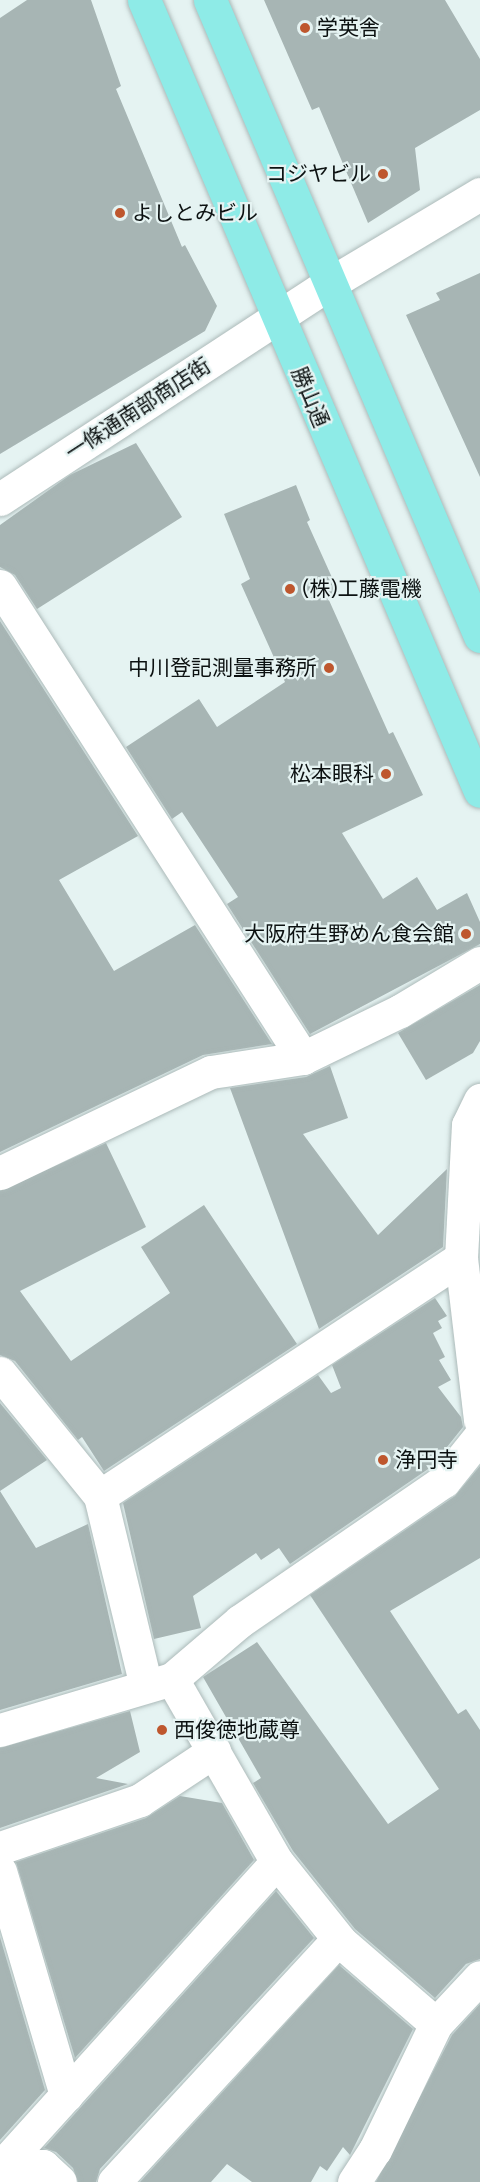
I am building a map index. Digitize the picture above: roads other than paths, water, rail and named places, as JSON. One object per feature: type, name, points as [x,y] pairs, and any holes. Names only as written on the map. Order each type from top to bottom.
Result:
[{"type":"main road","name":"勝山通","points":[[144,0],[276,319],[480,791]]},
{"type":"main road","points":[[210,0],[480,636]]},
{"type":"street","name":"一條通南部商店街","points":[[2,493],[329,284],[480,194]]},
{"type":"street","points":[[0,586],[303,1058]]},
{"type":"street","points":[[0,1173],[211,1072],[303,1058],[400,1011],[480,963]]},
{"type":"street","points":[[480,1100],[468,1125],[461,1257],[480,1420]]},
{"type":"street","points":[[100,1496],[461,1257]]},
{"type":"street","points":[[0,1373],[100,1496],[159,1683],[214,1751],[277,1862],[338,1939],[436,2024]]},
{"type":"street","points":[[0,1730],[159,1683],[240,1621],[444,1481],[480,1436]]},
{"type":"street","points":[[0,1848],[140,1800],[214,1751]]},
{"type":"street","points":[[0,2168],[277,1862]]},
{"type":"street","points":[[0,1870],[66,2095]]},
{"type":"street","points":[[114,2182],[338,1939]]},
{"type":"street","points":[[354,2182],[375,2150],[436,2024],[480,1977]]},
{"type":"street","points":[[0,2168],[43,2166],[60,2182]]},
{"type":"place","name":"学英舎","points":[[305,28]]},
{"type":"place","name":"コジヤビル","points":[[383,174]]},
{"type":"place","name":"よしとみビル","points":[[120,213]]},
{"type":"place","name":"(株)工藤電機","points":[[290,589]]},
{"type":"place","name":"中川登記測量事務所","points":[[329,668]]},
{"type":"place","name":"松本眼科","points":[[386,774]]},
{"type":"place","name":"大阪府生野めん食会館","points":[[466,934]]},
{"type":"place","name":"浄円寺","points":[[383,1460]]},
{"type":"place","name":"西俊徳地蔵尊","points":[[162,1730]]}]
